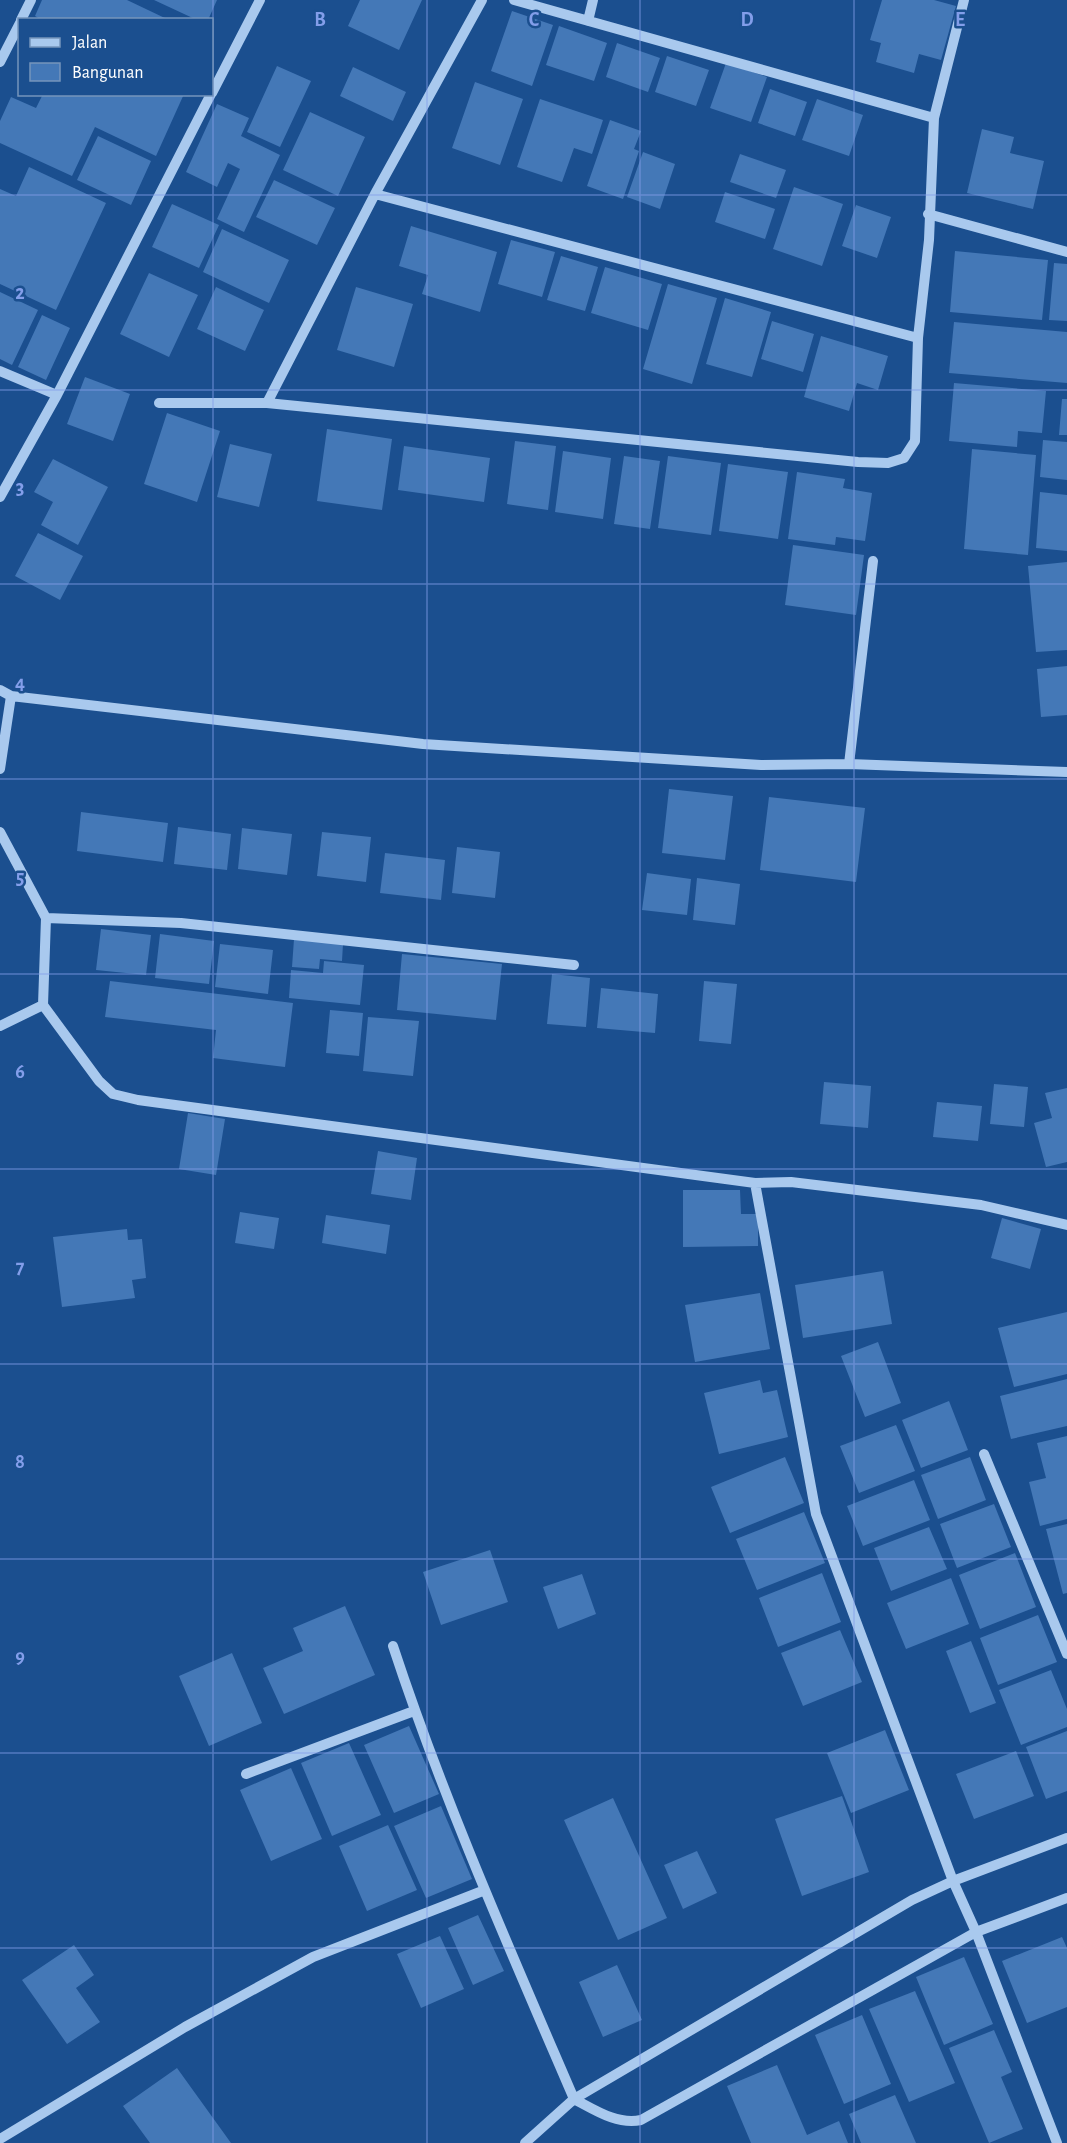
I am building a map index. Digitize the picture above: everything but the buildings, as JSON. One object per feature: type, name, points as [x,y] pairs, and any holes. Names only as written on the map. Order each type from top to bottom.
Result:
[{"type":"street","points":[[22,18],[31,0]]},
{"type":"street","points":[[213,90],[260,0]]},
{"type":"street","points":[[267,403],[375,194],[482,0]]},
{"type":"street","points":[[514,0],[934,118]]},
{"type":"street","points":[[588,21],[593,0]]},
{"type":"street","points":[[159,403],[267,403],[888,463],[904,458],[915,441],[918,338],[928,240],[934,118],[964,0]]},
{"type":"street","points":[[0,62],[18,25]]},
{"type":"street","points":[[0,497],[57,394],[210,96]]},
{"type":"street","points":[[375,194],[918,338]]},
{"type":"street","points":[[928,214],[1067,252]]},
{"type":"street","points":[[0,371],[57,394]]},
{"type":"street","points":[[849,764],[873,561]]},
{"type":"street","points":[[0,690],[11,696],[423,744],[760,765],[849,764],[1067,772]]},
{"type":"street","points":[[0,769],[11,696]]},
{"type":"street","points":[[0,832],[46,918],[43,1005],[99,1081],[113,1094],[138,1100],[755,1183],[791,1182],[981,1205],[1067,1225]]},
{"type":"street","points":[[46,918],[181,922],[574,965]]},
{"type":"street","points":[[0,1026],[43,1005]]},
{"type":"street","points":[[755,1183],[816,1514],[952,1881],[976,1932],[1057,2143]]},
{"type":"street","points":[[984,1454],[1067,1654]]},
{"type":"street","points":[[393,1646],[414,1711],[485,1890],[574,2099],[628,2123],[641,2120],[976,1932],[1067,1898]]},
{"type":"street","points":[[246,1774],[414,1711]]},
{"type":"street","points":[[525,2143],[574,2099],[912,1900],[952,1881],[1067,1838]]},
{"type":"street","points":[[0,2139],[184,2026],[313,1957],[485,1890]]}]
